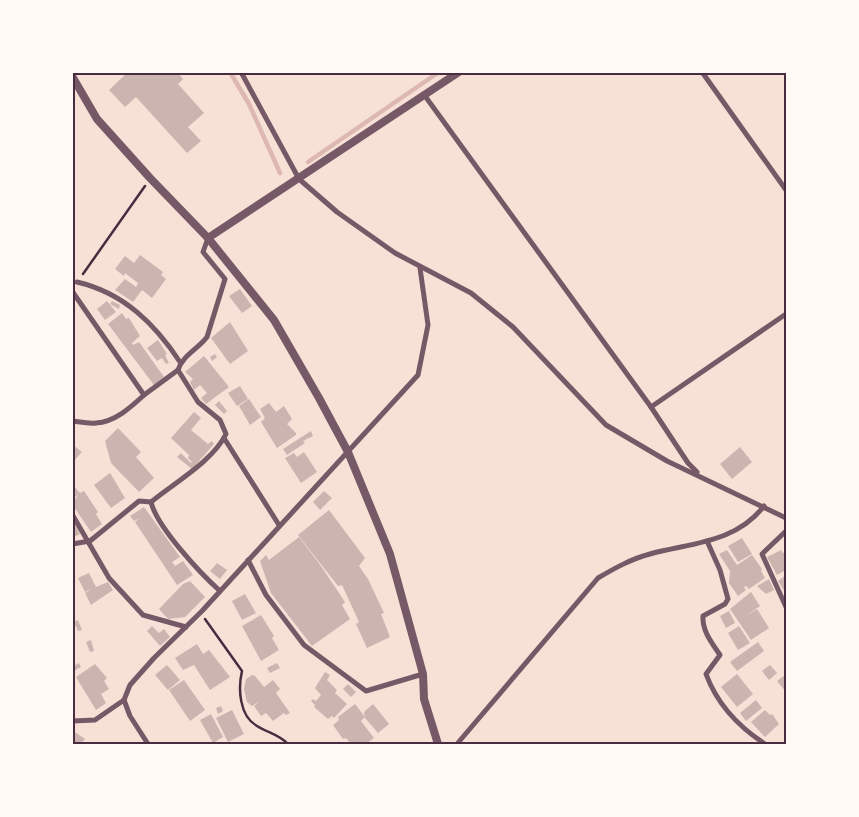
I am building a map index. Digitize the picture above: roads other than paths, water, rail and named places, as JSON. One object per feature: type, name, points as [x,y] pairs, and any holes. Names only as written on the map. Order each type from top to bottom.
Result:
[{"type":"street","points":[[241,72],[299,180],[337,212],[395,253],[420,268],[471,293],[513,327],[606,425],[667,461],[786,518]]},
{"type":"street","points":[[72,421],[96,423],[118,416],[178,370],[180,362],[202,344],[207,337],[225,279],[203,252],[208,238],[299,180],[459,72]]},
{"type":"street","points":[[702,72],[786,190]]},
{"type":"street","points":[[72,76],[98,119],[150,178],[208,238],[274,320],[348,452],[390,554],[423,674],[424,699],[438,744]]},
{"type":"street","points":[[425,96],[651,407],[688,463],[699,475]]},
{"type":"street","points":[[72,721],[95,720],[124,700],[130,685],[202,611],[418,375],[428,326],[420,268]]},
{"type":"street","points":[[78,282],[108,292],[140,314],[164,338],[180,362]]},
{"type":"street","points":[[72,291],[144,395]]},
{"type":"street","points":[[651,407],[786,314]]},
{"type":"street","points":[[72,544],[90,542],[139,501],[151,502],[173,484],[192,473],[224,438],[226,434],[220,420],[198,402],[178,370]]},
{"type":"street","points":[[224,438],[279,525]]},
{"type":"street","points":[[151,502],[156,514],[196,568],[220,591]]},
{"type":"street","points":[[458,744],[598,578],[622,564],[650,553],[707,541],[741,526],[757,516],[764,506]]},
{"type":"street","points":[[72,514],[90,542],[109,578],[143,615],[186,627]]},
{"type":"street","points":[[786,531],[762,554],[786,607]]},
{"type":"street","points":[[707,541],[720,570],[728,599],[724,604],[703,616],[702,623],[720,655],[706,674],[724,708],[737,723],[765,744]]},
{"type":"street","points":[[248,560],[266,594],[304,645],[326,664],[366,690],[423,674]]},
{"type":"street","points":[[124,700],[130,716],[148,744]]},
{"type":"waterway","points":[[230,72],[249,104],[280,173]]},
{"type":"waterway","points":[[308,162],[439,72]]}]
